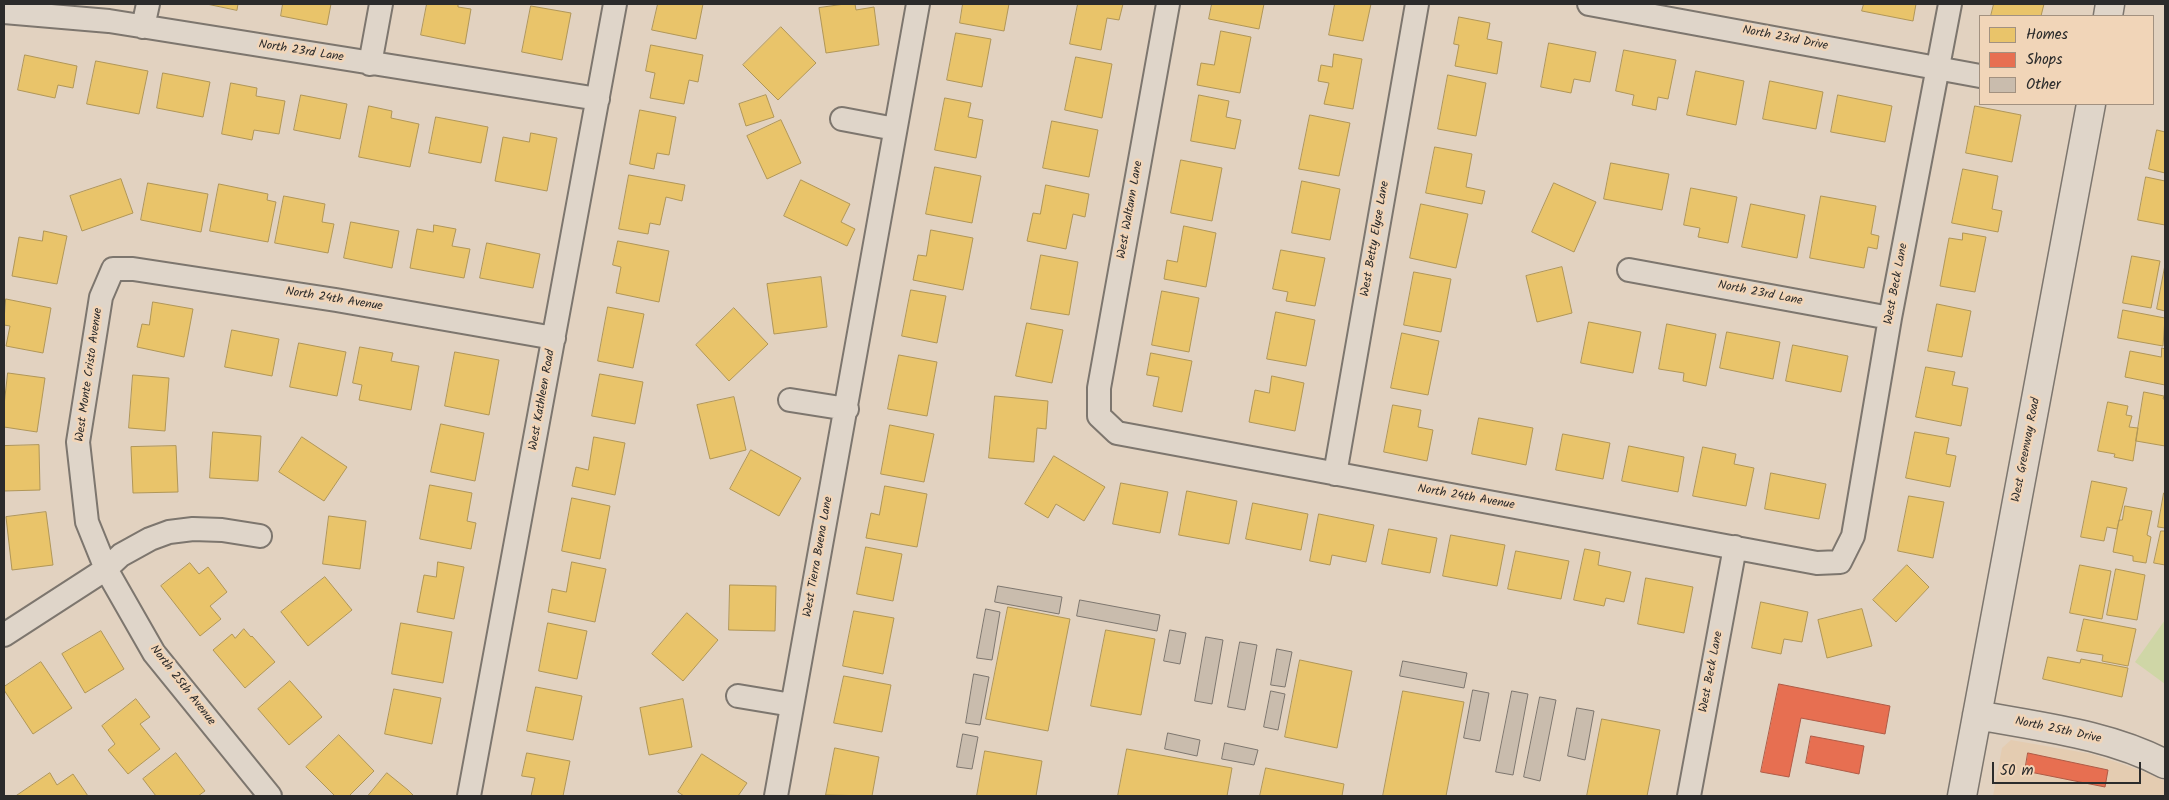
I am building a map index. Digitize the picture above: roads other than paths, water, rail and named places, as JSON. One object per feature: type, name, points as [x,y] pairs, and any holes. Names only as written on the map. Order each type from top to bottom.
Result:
[{"type":"main road","name":"West Greenway Road","points":[[1962,796],[2091,105]]},
{"type":"main road","name":"North 25th Drive","points":[[1977,715],[2104,740],[2144,753],[2165,764]]},
{"type":"street","points":[[143,27],[148,4]]},
{"type":"street","points":[[370,64],[381,4]]},
{"type":"street","name":"West Kathleen Road","points":[[469,796],[615,4]]},
{"type":"street","name":"West Tierra Buena Lane","points":[[776,796],[847,409],[918,4]]},
{"type":"street","name":"West Waltann Lane","points":[[1099,416],[1099,388],[1168,4]]},
{"type":"street","name":"West Betty Elyse Lane","points":[[1335,474],[1417,4]]},
{"type":"street","name":"North 23rd Drive","points":[[1589,4],[1666,10],[1979,76]]},
{"type":"street","name":"West Beck Lane","points":[[1840,562],[1853,536],[1890,318],[1950,4]]},
{"type":"street","name":"North 23rd Lane","points":[[4,12],[110,22],[598,100]]},
{"type":"street","points":[[842,119],[895,129]]},
{"type":"street","name":"North 24th Avenue","points":[[113,269],[133,269],[336,300],[554,338]]},
{"type":"street","name":"West Monte Cristo Avenue","points":[[106,569],[87,522],[78,442],[101,297],[113,269]]},
{"type":"street","name":"North 23rd Lane","points":[[1629,270],[1890,318]]},
{"type":"street","points":[[790,400],[847,409]]},
{"type":"street","name":"North 24th Avenue","points":[[1099,416],[1117,433],[1817,563],[1840,562]]},
{"type":"street","points":[[4,635],[106,569],[121,555],[150,539],[170,532],[192,529],[222,530],[260,536]]},
{"type":"street","name":"West Beck Lane","points":[[1689,796],[1735,547]]},
{"type":"street","name":"North 25th Avenue","points":[[106,569],[154,654],[270,796]]},
{"type":"street","points":[[738,696],[792,705]]}]
